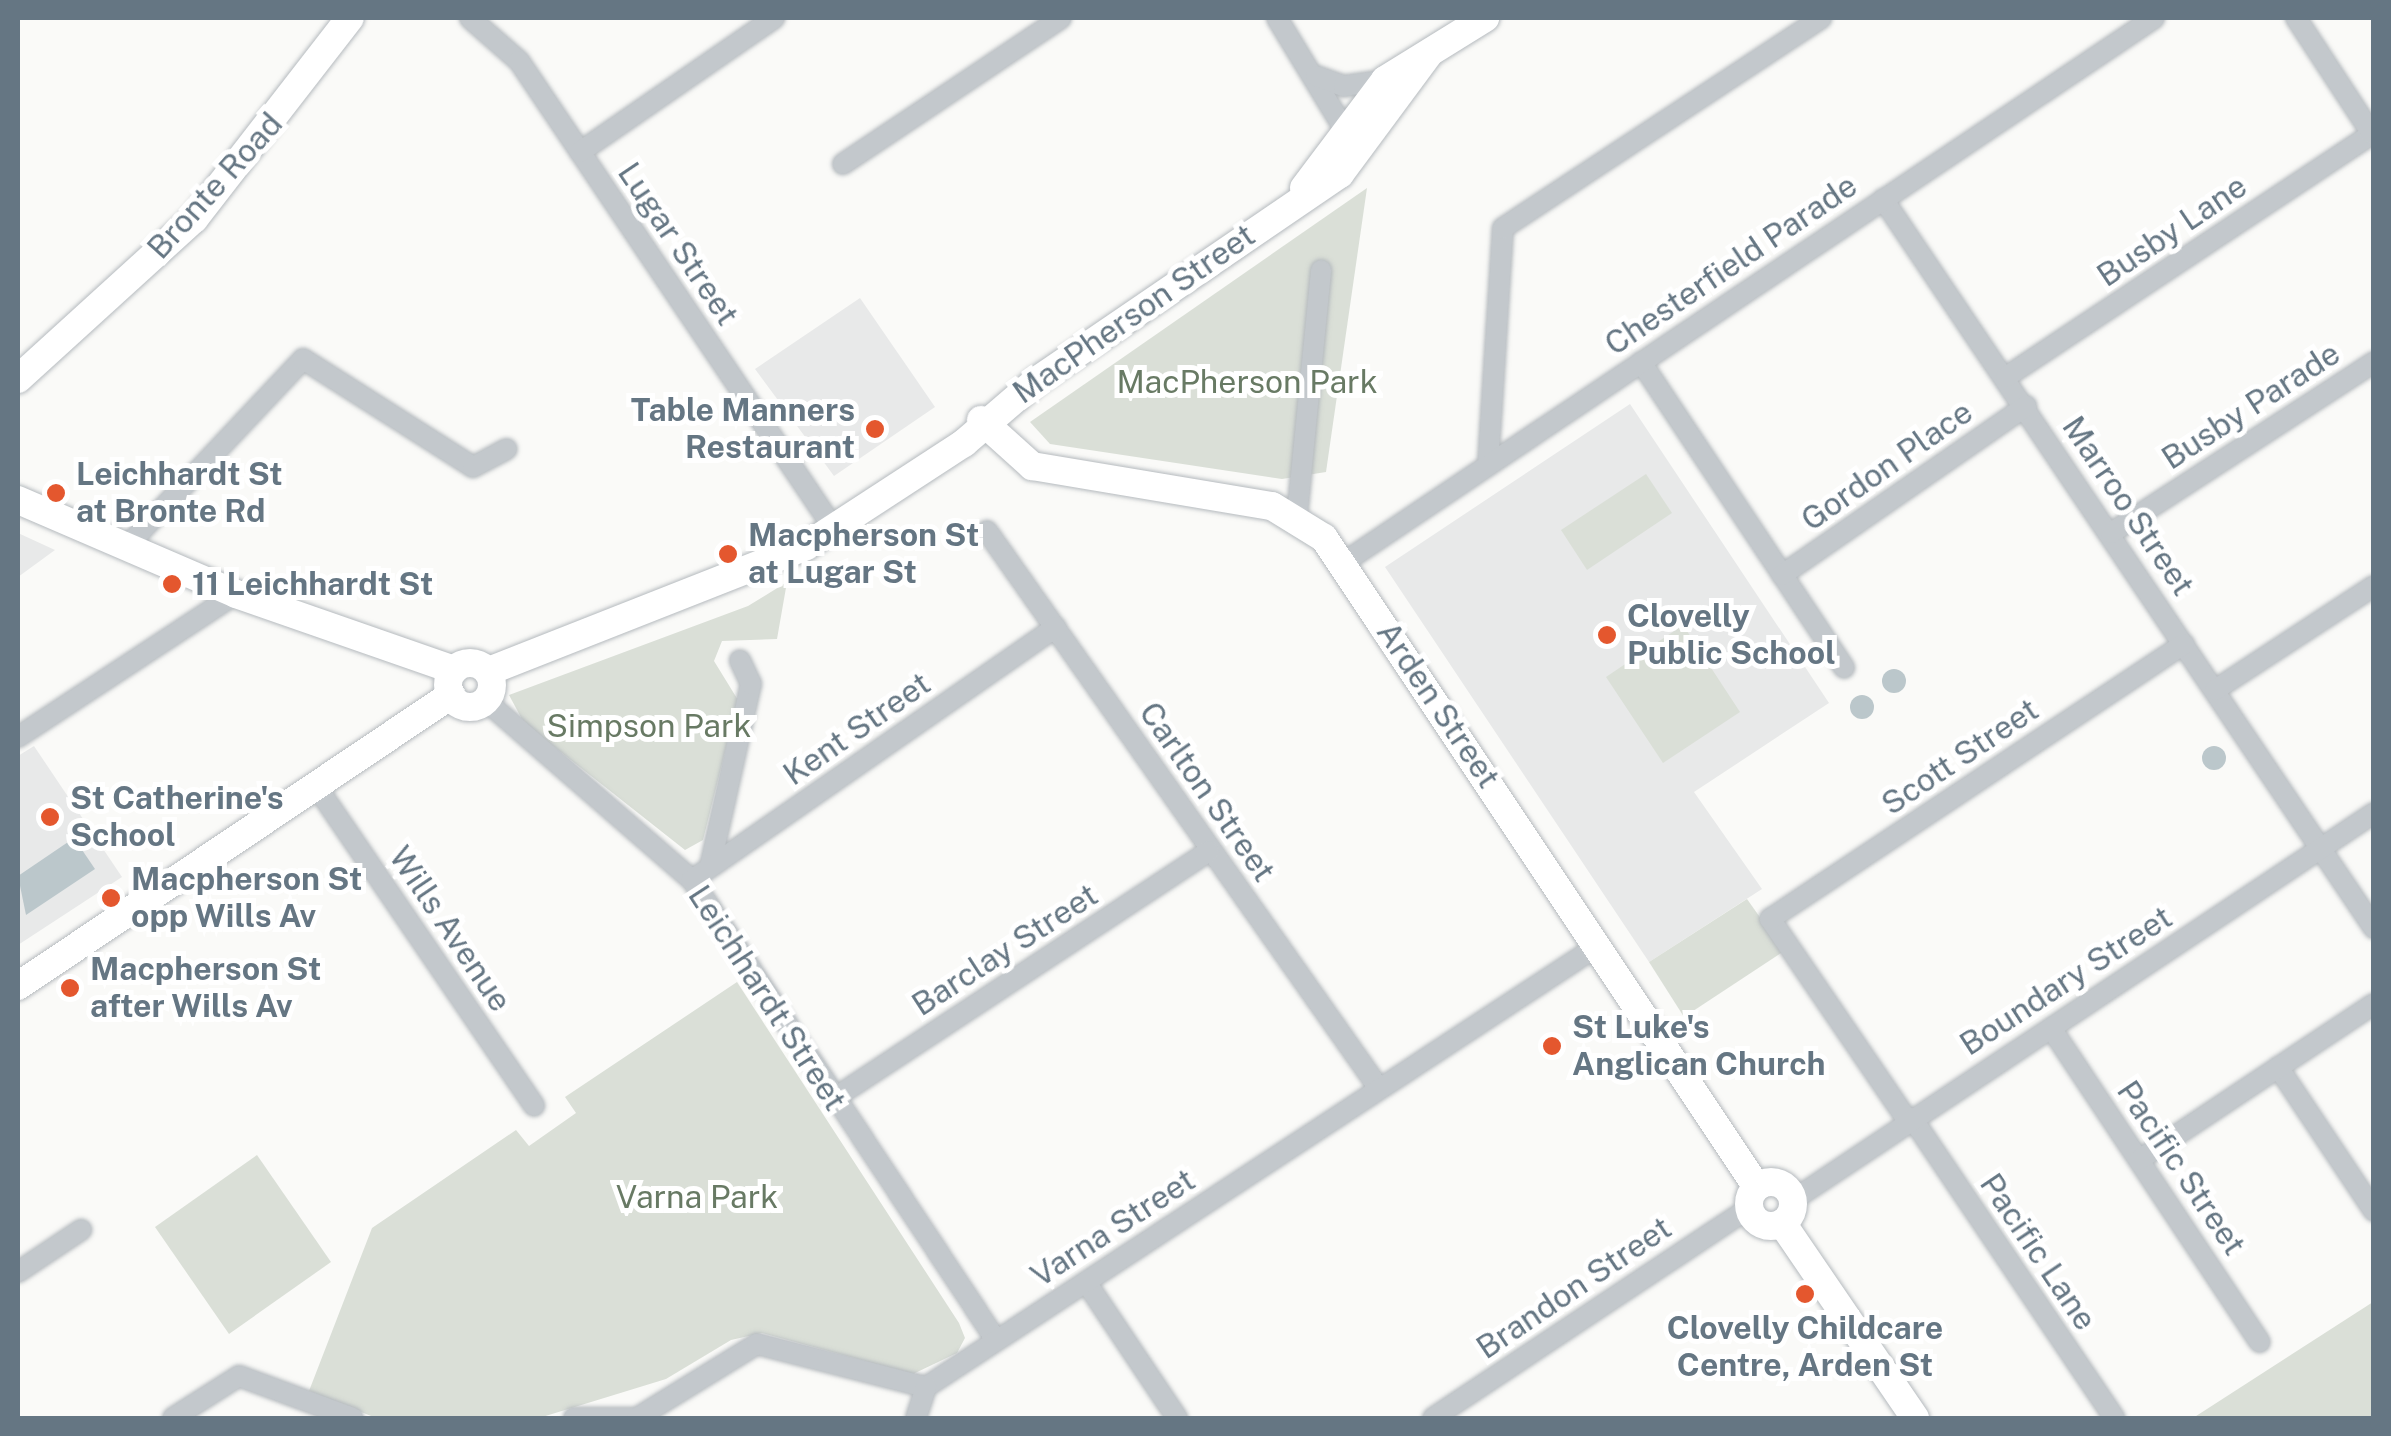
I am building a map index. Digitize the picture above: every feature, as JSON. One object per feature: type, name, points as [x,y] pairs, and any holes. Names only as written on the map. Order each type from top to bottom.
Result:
[{"type":"main road","name":"Bronte Road","points":[[18,379],[194,219],[350,18]]},
{"type":"main road","name":"MacPherson Street","points":[[772,558],[824,514],[982,420],[1340,174],[1385,80],[1485,18]]},
{"type":"main road","name":"MacPherson Street","points":[[1356,137],[1428,56]]},
{"type":"main road","name":"MacPherson Street","points":[[489,671],[806,546],[964,442],[982,420]]},
{"type":"main road","points":[[982,420],[1032,466],[1297,516]]},
{"type":"main road","points":[[18,500],[452,682],[467,707],[486,701],[489,671],[474,662],[452,682],[316,786],[18,986]]},
{"type":"main road","name":"Arden Street","points":[[1297,516],[1342,562],[1599,946],[1753,1198]]},
{"type":"main road","points":[[1753,1198],[1762,1224],[1788,1211],[1915,1418]]},
{"type":"street","name":"Lugar Street","points":[[470,18],[519,61],[824,514]]},
{"type":"street","points":[[580,152],[774,18]]},
{"type":"street","points":[[843,164],[1061,18]]},
{"type":"street","points":[[1276,18],[1356,137]]},
{"type":"street","points":[[1488,465],[1503,228],[1821,18]]},
{"type":"street","name":"Chesterfield Parade","points":[[1342,562],[2154,18]]},
{"type":"street","name":"Busby Lane","points":[[2006,377],[2373,135],[2296,18]]},
{"type":"street","points":[[1316,76],[1344,86],[1385,80]]},
{"type":"street","name":"Marroo Street","points":[[1883,199],[2374,928]]},
{"type":"street","points":[[1297,516],[1321,270]]},
{"type":"street","points":[[127,546],[303,359],[472,466],[507,450]]},
{"type":"street","points":[[1641,362],[1844,668]]},
{"type":"street","name":"Busby Parade","points":[[2111,533],[2374,362]]},
{"type":"street","name":"Gordon Place","points":[[1782,575],[2026,406]]},
{"type":"street","name":"Carlton Street","points":[[986,531],[1378,1087]]},
{"type":"street","points":[[2215,690],[2374,586]]},
{"type":"street","points":[[18,737],[236,594]]},
{"type":"street","name":"Kent Street","points":[[692,880],[1056,627]]},
{"type":"street","name":"Scott Street","points":[[1770,919],[2184,644]]},
{"type":"street","points":[[710,867],[751,684],[740,660]]},
{"type":"street","name":"Leichhardt Street","points":[[486,701],[692,880],[833,1099],[996,1340]]},
{"type":"street","name":"Wills Avenue","points":[[316,786],[534,1106]]},
{"type":"street","name":"Boundary Street","points":[[1788,1211],[1910,1120],[2374,814]]},
{"type":"street","name":"Barclay Street","points":[[833,1099],[1210,851]]},
{"type":"street","name":"Pacific Lane","points":[[1770,919],[2114,1418]]},
{"type":"street","name":"Varna Street","points":[[926,1387],[1378,1087],[1599,946]]},
{"type":"street","points":[[2139,1160],[2374,1004]]},
{"type":"street","name":"Pacific Street","points":[[2051,1028],[2260,1342]]},
{"type":"street","points":[[2278,1067],[2374,1211]]},
{"type":"street","name":"Brandon Street","points":[[1433,1418],[1753,1198]]},
{"type":"street","points":[[18,1272],[81,1230]]},
{"type":"street","points":[[1086,1282],[1177,1418]]},
{"type":"street","points":[[574,1418],[634,1418],[757,1344],[926,1387],[916,1418]]},
{"type":"street","points":[[172,1418],[240,1376],[353,1418]]},
{"type":"shaded area","points":[[860,298],[935,407],[834,476],[755,369]]},
{"type":"shaded area","name":"Clovelly Public School","points":[[1630,404],[1829,703],[1694,792],[1762,889],[1649,962],[1385,567]]},
{"type":"shaded area","points":[[18,533],[55,550],[18,577]]},
{"type":"shaded area","points":[[1894,669],[1906,681],[1894,693],[1882,681]]},
{"type":"shaded area","points":[[1862,695],[1874,707],[1862,719],[1850,707]]},
{"type":"shaded area","name":"St Catherine's School","points":[[34,746],[122,877],[18,945],[18,756]]},
{"type":"shaded area","points":[[2214,746],[2223,749],[2223,767],[2214,770],[2205,767],[2202,758],[2205,749]]},
{"type":"shaded area","points":[[74,838],[95,869],[26,915],[18,876]]},
{"type":"green space","name":"MacPherson Park","points":[[1367,188],[1326,472],[1282,479],[1050,444],[1030,422]]},
{"type":"green space","points":[[1646,474],[1672,513],[1587,570],[1561,530]]},
{"type":"green space","name":"Simpson Park","points":[[787,582],[777,639],[722,641],[714,661],[738,700],[703,840],[685,850],[524,723],[509,695],[748,606]]},
{"type":"green space","points":[[1683,625],[1740,712],[1663,763],[1606,677]]},
{"type":"green space","points":[[1747,899],[1784,951],[1684,1017],[1649,962]]},
{"type":"green space","name":"Varna Park","points":[[737,982],[959,1323],[965,1338],[957,1353],[913,1374],[762,1333],[731,1340],[666,1379],[539,1418],[376,1418],[309,1391],[372,1228],[516,1130],[529,1146],[576,1113],[565,1097]]},
{"type":"green space","points":[[257,1155],[331,1262],[229,1334],[155,1227]]},
{"type":"green space","points":[[2373,1302],[2373,1418],[2193,1418]]},
{"type":"place","name":"Table Manners Restaurant","points":[[875,429]]},
{"type":"place","name":"Leichhardt St at Bronte Rd","points":[[56,493]]},
{"type":"place","name":"Macpherson St at Lugar St","points":[[728,554]]},
{"type":"place","name":"11 Leichhardt St","points":[[172,584]]},
{"type":"place","name":"Clovelly Public School","points":[[1607,635]]},
{"type":"place","name":"St Catherine's School","points":[[50,817]]},
{"type":"place","name":"Macpherson St opp Wills Av","points":[[111,898]]},
{"type":"place","name":"Macpherson St after Wills Av","points":[[70,988]]},
{"type":"place","name":"St Luke's Anglican Church","points":[[1552,1046]]},
{"type":"place","name":"Clovelly Childcare Centre, Arden St","points":[[1805,1294]]}]
